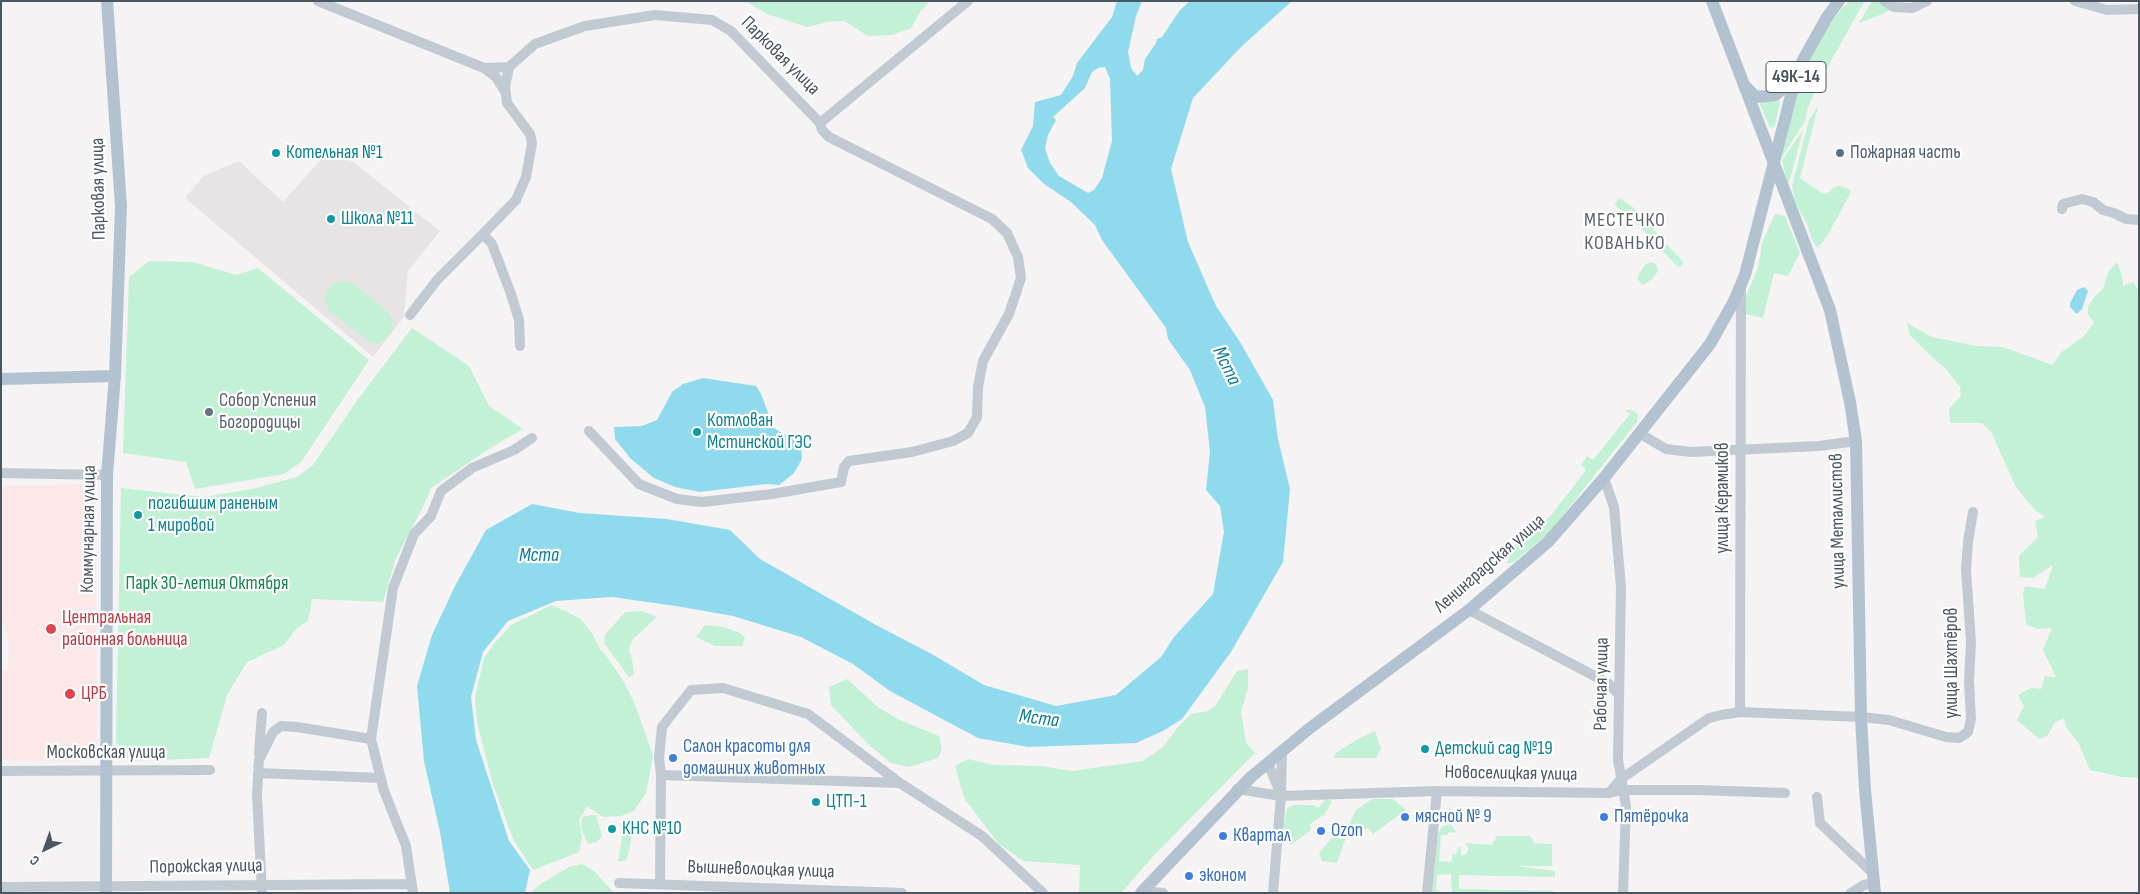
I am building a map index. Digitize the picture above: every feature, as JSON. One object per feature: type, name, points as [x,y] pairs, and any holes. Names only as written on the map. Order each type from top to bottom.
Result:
[{"type":"main road","name":"Парковая улица","points":[[107,1],[121,206],[115,376]]},
{"type":"main road","name":"улица Металлистов","points":[[1712,1],[1830,310],[1841,356],[1856,441],[1861,717],[1865,790],[1874,883]]},
{"type":"main road","name":"49К-14","points":[[1773,160],[1795,80],[1803,60],[1827,17],[1839,1]]},
{"type":"main road","points":[[1744,86],[1756,97],[1775,95],[1795,80]]},
{"type":"main road","name":"Ленинградская улица","points":[[1141,892],[1238,789],[1282,750],[1469,610],[1548,542],[1604,478],[1710,344],[1733,303],[1741,283],[1766,196],[1773,160]]},
{"type":"main road","points":[[1,379],[115,376]]},
{"type":"main road","name":"Коммунарная улица","points":[[106,889],[107,474],[115,376]]},
{"type":"street","points":[[318,1],[484,68],[496,77],[506,94]]},
{"type":"street","points":[[820,123],[968,1]]},
{"type":"street","points":[[1884,1],[1894,7],[1912,8],[1927,1]]},
{"type":"street","points":[[2075,1],[2107,10],[2139,9]]},
{"type":"street","name":"Парковая улица","points":[[509,67],[535,44],[585,26],[655,15],[712,20],[731,31],[820,123],[822,130],[829,137],[992,219],[1007,233],[1018,257],[1021,278],[1009,314],[983,361],[978,386],[977,417],[968,432],[937,447],[891,456],[849,461],[844,467],[841,482],[772,494],[702,502],[677,498],[639,484],[589,431]]},
{"type":"street","points":[[410,315],[437,280],[516,200],[526,177],[532,143],[530,134],[507,103],[505,87],[509,67],[484,68]]},
{"type":"street","points":[[2062,209],[2063,204],[2082,199],[2093,202],[2102,210],[2126,219],[2139,220]]},
{"type":"street","points":[[483,234],[492,244],[512,294],[519,320],[520,346]]},
{"type":"street","name":"улица Керамиков","points":[[1740,712],[1741,283]]},
{"type":"street","points":[[1639,433],[1666,449],[1690,452],[1819,446],[1856,441]]},
{"type":"street","points":[[412,888],[406,846],[381,778],[371,739],[393,588],[414,534],[431,516],[441,491],[472,468],[514,450],[532,438]]},
{"type":"street","points":[[1,473],[107,474]]},
{"type":"street","name":"Рабочая улица","points":[[1604,478],[1614,507],[1620,565],[1618,760],[1626,806],[1622,893]]},
{"type":"street","name":"улица Шахтёров","points":[[1861,717],[1889,720],[1946,737],[1960,738],[1968,732],[1971,718],[1969,681],[1971,642],[1966,570],[1973,512]]},
{"type":"street","points":[[1469,610],[1609,684],[1619,695]]},
{"type":"street","points":[[660,884],[661,775],[659,758],[662,727],[691,690],[723,688],[808,714],[900,783],[982,836],[1043,893]]},
{"type":"street","points":[[1622,785],[1708,718],[1740,712],[1861,717]]},
{"type":"street","points":[[262,713],[257,794],[262,888]]},
{"type":"street","points":[[258,760],[273,732],[281,726],[297,726],[371,739]]},
{"type":"street","points":[[1272,893],[1281,796],[1282,750]]},
{"type":"street","points":[[1268,763],[1281,796]]},
{"type":"street","name":"Московская улица","points":[[1,771],[210,770]]},
{"type":"street","points":[[258,773],[381,778]]},
{"type":"street","points":[[661,775],[900,783]]},
{"type":"street","points":[[1622,785],[1785,793]]},
{"type":"street","name":"Новоселицкая улица","points":[[1238,789],[1281,796],[1437,791],[1609,793],[1622,785]]},
{"type":"street","points":[[1428,893],[1437,791]]},
{"type":"street","points":[[1817,797],[1820,823],[1874,883]]},
{"type":"street","name":"Вышневолоцкая улица","points":[[619,883],[660,884],[674,889],[902,893]]},
{"type":"street","points":[[1851,893],[1864,885],[1874,883]]},
{"type":"street","name":"Порожская улица","points":[[1,888],[412,888]]},
{"type":"street","points":[[1141,892],[1163,893]]},
{"type":"shaded area","points":[[333,146],[440,231],[408,271],[404,317],[373,357],[185,198],[204,176],[239,161],[283,202]]},
{"type":"shaded area","name":"Центральная районная больница","points":[[96,484],[97,749],[80,762],[1,760],[1,670],[8,670],[9,642],[1,615],[1,486]]},
{"type":"green space","points":[[745,1],[930,1],[920,12],[911,28],[892,35],[868,36],[844,21],[828,22],[807,27],[767,14]]},
{"type":"green space","points":[[1849,1],[1864,2],[1822,77],[1808,107],[1805,121],[1782,157],[1795,96],[1812,51],[1832,20]]},
{"type":"green space","points":[[1872,1],[1878,1],[1891,9],[1859,23]]},
{"type":"green space","points":[[1778,99],[1780,102],[1775,126],[1770,128],[1760,105],[1761,102]]},
{"type":"green space","points":[[1818,106],[1800,178],[1820,192],[1827,194],[1833,188],[1839,186],[1849,189],[1851,192],[1826,238],[1817,248],[1795,202],[1792,186],[1809,120]]},
{"type":"green space","points":[[1803,130],[1789,183],[1787,183],[1782,160]]},
{"type":"green space","points":[[1620,198],[1635,209],[1683,262],[1681,267],[1677,266],[1635,222],[1616,206],[1615,203]]},
{"type":"green space","points":[[1775,214],[1785,216],[1800,253],[1788,276],[1774,273],[1763,318],[1745,314],[1746,296],[1758,268],[1762,243]]},
{"type":"green space","points":[[149,261],[193,262],[236,275],[258,268],[369,360],[301,462],[284,474],[195,489],[186,462],[123,453],[129,277]]},
{"type":"green space","points":[[1652,262],[1657,266],[1658,271],[1652,279],[1643,285],[1637,279],[1646,264]]},
{"type":"green space","points":[[2117,262],[2122,275],[2123,286],[2133,282],[2139,291],[2139,778],[2122,777],[2090,770],[2079,744],[2066,727],[2064,718],[2055,722],[2047,736],[2039,739],[2017,720],[2024,706],[2018,695],[2031,688],[2041,689],[2045,676],[2056,677],[2043,650],[2052,628],[2037,629],[2026,624],[2023,593],[2025,586],[2045,589],[2053,565],[2033,578],[2020,577],[2019,556],[2038,537],[2035,521],[2045,517],[2036,511],[2016,487],[1991,432],[1982,423],[1950,423],[1949,409],[1961,396],[1960,387],[1947,370],[1910,335],[1907,323],[1932,337],[1977,346],[2003,347],[2052,365],[2062,352],[2085,335],[2094,322],[2088,315],[2088,307],[2095,296],[2103,289],[2109,271]]},
{"type":"green space","points":[[344,281],[354,284],[387,312],[393,322],[393,330],[382,342],[376,344],[370,342],[330,312],[325,300],[327,290],[334,283]]},
{"type":"green space","name":"Парк 30-летия Октября","points":[[412,328],[469,366],[489,406],[523,429],[492,447],[431,488],[396,558],[383,602],[312,599],[308,621],[297,628],[284,645],[247,662],[227,695],[209,758],[132,761],[116,742],[121,488],[203,497],[252,489],[297,477],[313,465],[356,402]]},
{"type":"green space","points":[[1625,410],[1632,410],[1638,414],[1637,422],[1548,534],[1512,563],[1507,563],[1513,546],[1525,532],[1530,536],[1553,513],[1586,470],[1581,465],[1587,456],[1593,460],[1630,414]]},
{"type":"green space","points":[[552,605],[581,619],[593,635],[600,650],[621,677],[635,704],[653,756],[646,793],[634,811],[621,816],[603,817],[587,806],[579,820],[582,837],[579,852],[533,870],[513,839],[492,781],[477,722],[475,698],[484,658],[493,645],[511,625]]},
{"type":"green space","points":[[641,611],[657,617],[632,640],[629,651],[634,674],[629,677],[604,643],[605,635],[625,612]]},
{"type":"green space","points":[[705,625],[723,627],[740,633],[745,637],[742,646],[715,646],[696,637]]},
{"type":"green space","points":[[1248,669],[1248,688],[1241,712],[1246,743],[1255,753],[1157,852],[1121,893],[1079,893],[1080,865],[1023,861],[999,844],[964,798],[955,766],[968,759],[994,765],[1042,766],[1072,771],[1143,761],[1163,747],[1178,727],[1191,714],[1208,711],[1216,705],[1237,671]]},
{"type":"green space","points":[[847,679],[879,708],[900,720],[939,736],[942,749],[938,758],[909,767],[891,763],[869,745],[831,705],[829,687]]},
{"type":"green space","points":[[1375,731],[1381,749],[1376,758],[1333,758],[1337,752]]},
{"type":"green space","points":[[1326,799],[1332,802],[1325,814],[1310,824],[1311,830],[1291,845],[1284,838],[1287,808],[1294,805],[1313,805],[1318,808]]},
{"type":"green space","points":[[1372,799],[1393,799],[1406,810],[1373,834],[1368,828],[1358,830],[1345,840],[1337,863],[1322,861],[1319,853],[1336,833],[1350,823],[1356,810]]},
{"type":"green space","points":[[596,815],[602,836],[597,842],[588,844],[581,828],[582,817]]},
{"type":"green space","points":[[627,822],[632,829],[630,847],[626,860],[618,862],[622,837],[621,824]]},
{"type":"green space","points":[[1450,824],[1457,833],[1449,832],[1447,835],[1441,835],[1439,861],[1452,862],[1452,854],[1456,855],[1459,846],[1461,847],[1461,855],[1466,855],[1469,849],[1465,843],[1492,845],[1497,836],[1530,836],[1534,843],[1552,844],[1552,866],[1515,866],[1555,871],[1555,877],[1459,875],[1459,889],[1554,891],[1552,893],[1452,893],[1451,874],[1437,875],[1436,890],[1444,893],[1432,893],[1438,833],[1443,826]]},
{"type":"green space","points":[[582,864],[594,871],[614,893],[530,893],[542,883],[569,867]]},
{"type":"water","name":"Мста","points":[[1117,1],[1142,1],[1136,16],[1128,52],[1131,68],[1137,76],[1143,70],[1145,59],[1157,39],[1162,37],[1180,10],[1190,1],[1292,1],[1241,47],[1193,98],[1171,169],[1188,242],[1216,306],[1240,342],[1273,400],[1278,439],[1290,489],[1283,562],[1231,652],[1182,719],[1163,731],[1136,743],[1028,747],[978,738],[890,691],[853,664],[801,637],[733,616],[676,606],[612,597],[556,601],[508,621],[483,652],[471,697],[476,740],[509,841],[530,870],[525,893],[450,893],[440,832],[424,761],[417,686],[432,635],[455,586],[486,530],[532,504],[580,513],[667,519],[730,530],[760,559],[984,685],[1056,706],[1116,695],[1161,657],[1174,637],[1213,594],[1224,532],[1220,506],[1206,490],[1210,452],[1205,407],[1190,370],[1168,339],[1166,328],[1102,240],[1095,225],[1071,202],[1044,184],[1028,168],[1021,150],[1033,126],[1035,102],[1061,95],[1073,76],[1077,63],[1112,17]],"holes":[[[1105,67],[1110,79],[1112,141],[1102,178],[1094,190],[1088,193],[1059,176],[1050,163],[1045,148],[1048,135],[1056,120],[1053,117],[1085,88],[1092,72],[1098,68]]]},
{"type":"water","points":[[2084,287],[2088,291],[2082,309],[2077,314],[2070,307],[2070,303],[2077,290]]},
{"type":"water","name":"Котлован Мстинской ГЭС","points":[[703,378],[756,386],[774,428],[785,435],[796,438],[801,445],[802,459],[794,473],[779,485],[766,484],[700,492],[675,487],[654,478],[630,458],[615,439],[614,427],[642,426],[657,420],[672,392],[683,384]]},
{"type":"place","name":"Котельная №1","points":[[276,153]]},
{"type":"place","name":"Пожарная часть","points":[[1840,153]]},
{"type":"place","name":"Школа №11","points":[[331,219]]},
{"type":"place","name":"Собор Успения Богородицы","points":[[209,412]]},
{"type":"place","name":"Котлован Мстинской ГЭС","points":[[697,432]]},
{"type":"place","name":"погибшим раненым 1 мировой","points":[[138,515]]},
{"type":"place","name":"Центральная районная больница","points":[[51,629]]},
{"type":"place","name":"ЦРБ","points":[[70,694]]},
{"type":"place","name":"Детский сад №19","points":[[1425,749]]},
{"type":"place","name":"Салон красоты для домашних животных","points":[[673,758]]},
{"type":"place","name":"ЦТП-1","points":[[816,802]]},
{"type":"place","name":"мясной № 9","points":[[1405,817]]},
{"type":"place","name":"Пятёрочка","points":[[1604,817]]},
{"type":"place","name":"КНС №10","points":[[612,829]]},
{"type":"place","name":"Ozon","points":[[1321,831]]},
{"type":"place","name":"Квартал","points":[[1223,836]]},
{"type":"place","name":"эконом","points":[[1189,876]]},
{"type":"district","name":"МЕСТЕЧКО КОВАНЬКО","points":[[1625,232]]}]
